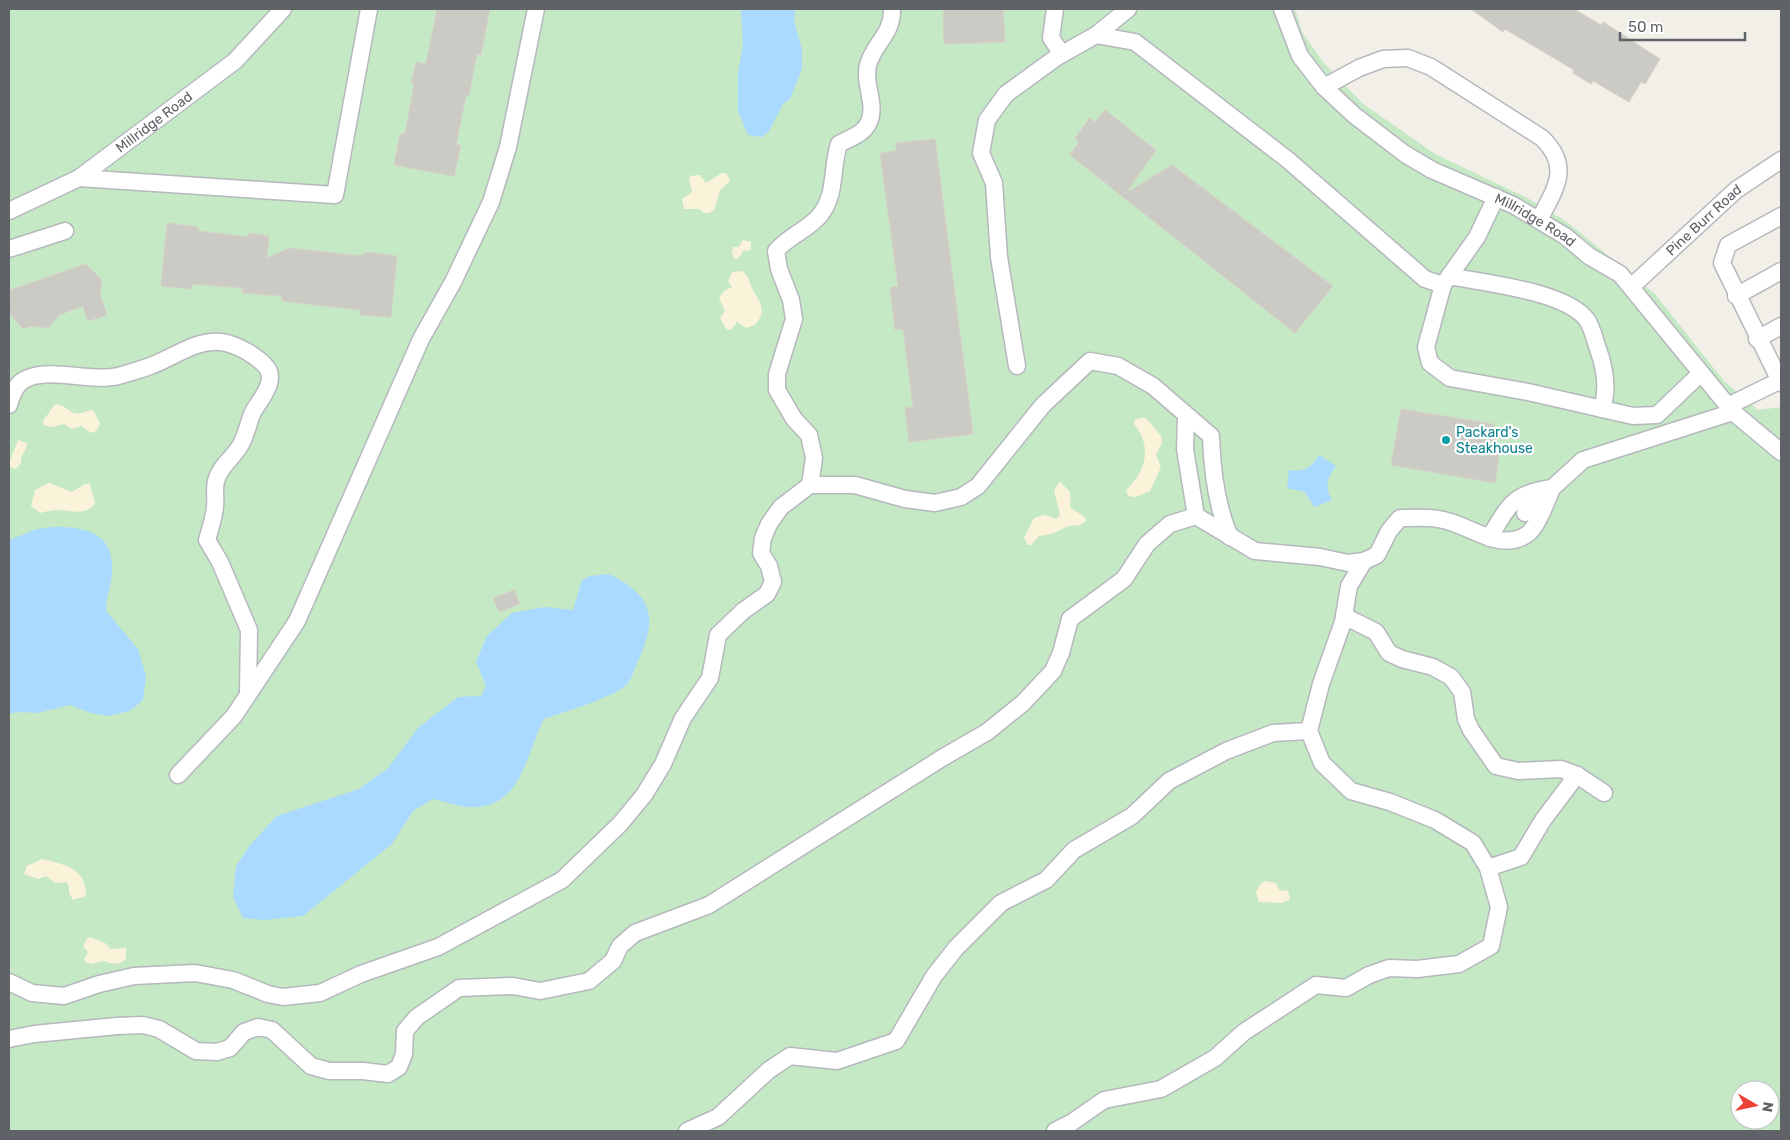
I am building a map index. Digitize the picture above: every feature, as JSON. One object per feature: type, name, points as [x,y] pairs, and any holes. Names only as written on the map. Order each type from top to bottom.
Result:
[{"type":"street","name":"Millridge Road","points":[[9,211],[79,178],[235,61],[283,9]]},
{"type":"street","points":[[79,178],[335,196],[369,9]]},
{"type":"street","points":[[178,775],[234,716],[297,620],[421,339],[453,282],[491,202],[508,147],[536,9]]},
{"type":"street","points":[[810,485],[814,458],[809,435],[794,419],[777,390],[777,374],[794,319],[791,300],[779,269],[776,251],[783,242],[820,215],[829,199],[834,180],[833,161],[839,144],[862,132],[869,123],[873,110],[867,77],[869,64],[893,21],[892,9]]},
{"type":"street","points":[[1055,9],[1051,38],[1062,54]]},
{"type":"street","points":[[1016,366],[999,257],[994,184],[981,153],[986,120],[1006,94],[1062,54],[1096,35],[1128,9]]},
{"type":"street","name":"Millridge Road","points":[[1282,9],[1300,56],[1324,87],[1379,136],[1432,170],[1496,197],[1539,220],[1589,256],[1620,274],[1731,409],[1781,452]]},
{"type":"street","points":[[1096,35],[1135,42],[1288,160],[1426,278],[1549,296],[1572,308],[1587,320],[1604,364],[1605,399],[1602,409]]},
{"type":"street","points":[[1324,87],[1359,68],[1383,59],[1408,58],[1431,67],[1542,138],[1551,147],[1560,168],[1556,188],[1539,220]]},
{"type":"street","name":"Pine Burr Road","points":[[1631,287],[1736,190],[1781,160]]},
{"type":"street","points":[[1496,197],[1477,237],[1446,281],[1426,348],[1430,363],[1450,378],[1528,392],[1633,416],[1657,415],[1701,373]]},
{"type":"street","points":[[1525,514],[1583,460],[1731,409],[1780,381],[1757,339],[1722,263],[1728,245],[1781,216]]},
{"type":"street","points":[[9,249],[65,231]]},
{"type":"street","points":[[1736,296],[1781,271]]},
{"type":"street","points":[[1757,339],[1781,326]]},
{"type":"street","points":[[9,405],[12,394],[22,381],[36,375],[116,377],[151,366],[198,344],[221,342],[239,348],[256,358],[268,369],[269,378],[263,399],[255,408],[247,424],[243,440],[234,455],[220,470],[216,481],[215,506],[207,540],[220,562],[249,630],[248,694]]},
{"type":"street","points":[[9,982],[32,993],[64,996],[99,984],[134,976],[195,973],[233,980],[268,994],[283,997],[320,993],[361,974],[438,947],[562,880],[620,824],[644,795],[663,764],[683,718],[710,678],[718,635],[743,611],[767,594],[772,582],[769,566],[762,553],[763,538],[769,524],[781,508],[810,485],[855,485],[905,499],[935,503],[961,497],[978,486],[1043,405],[1090,361],[1118,366],[1152,386],[1186,417],[1211,436],[1215,489],[1221,516],[1230,537]]},
{"type":"street","points":[[1186,417],[1185,449],[1196,516]]},
{"type":"street","points":[[9,1039],[34,1034],[143,1025],[159,1030],[196,1052],[217,1052],[230,1048],[244,1032],[258,1027],[272,1030],[311,1066],[329,1072],[363,1071],[388,1074],[399,1067],[404,1054],[405,1031],[417,1017],[459,988],[513,986],[540,991],[589,981],[613,961],[620,946],[635,933],[708,905],[942,758],[987,732],[1023,703],[1054,671],[1070,619],[1124,579],[1147,544],[1170,524],[1196,516],[1255,551],[1320,557],[1348,563],[1364,561],[1377,555],[1389,531],[1400,518],[1440,519],[1489,538],[1513,540],[1528,535],[1540,517],[1552,488]]},
{"type":"street","points":[[1489,538],[1508,506],[1529,491],[1552,488]]},
{"type":"street","points":[[1055,1131],[1071,1123],[1104,1100],[1161,1088],[1215,1058],[1244,1032],[1316,985],[1346,988],[1369,975],[1390,968],[1417,969],[1459,964],[1491,946],[1499,907],[1488,868],[1473,843],[1435,820],[1390,802],[1351,791],[1322,763],[1309,731],[1320,684],[1344,616],[1349,586],[1364,561]]},
{"type":"street","points":[[1344,616],[1376,632],[1389,653],[1402,659],[1433,667],[1451,677],[1462,692],[1466,719],[1471,730],[1496,766],[1518,771],[1543,772],[1561,769],[1576,775],[1604,793]]},
{"type":"street","points":[[688,1131],[718,1117],[769,1070],[790,1056],[837,1061],[896,1041],[934,976],[956,948],[1000,903],[1046,880],[1074,850],[1132,816],[1169,781],[1226,750],[1250,741],[1273,733],[1309,731]]},
{"type":"street","points":[[1488,868],[1520,857],[1542,820],[1576,775]]},
{"type":"green space","points":[[9,9],[1295,9],[1302,32],[1324,63],[1362,103],[1435,154],[1531,200],[1567,222],[1655,294],[1724,381],[1758,410],[1781,407],[1781,1131],[9,1131]]},
{"type":"sand","points":[[722,173],[726,173],[730,181],[720,190],[714,210],[704,213],[699,209],[684,209],[682,199],[692,192],[690,176],[700,175],[706,183]]},
{"type":"sand","points":[[743,240],[751,242],[751,250],[743,251],[738,259],[735,259],[732,253],[733,247],[739,247]]},
{"type":"sand","points":[[742,271],[748,277],[759,301],[762,310],[761,315],[755,325],[746,328],[737,322],[731,330],[726,329],[720,318],[725,311],[719,298],[724,291],[732,287],[728,281],[732,272]]},
{"type":"sand","points":[[55,404],[78,414],[90,410],[94,411],[100,424],[96,431],[91,433],[81,426],[72,429],[64,424],[53,427],[44,425],[43,421]]},
{"type":"sand","points":[[1146,418],[1161,436],[1162,443],[1156,455],[1161,467],[1150,491],[1136,497],[1128,496],[1126,490],[1136,479],[1143,466],[1144,445],[1141,433],[1134,424],[1135,420]]},
{"type":"sand","points":[[18,440],[27,443],[21,463],[16,469],[10,467],[10,461]]},
{"type":"sand","points":[[1060,482],[1070,493],[1070,507],[1086,518],[1085,522],[1079,525],[1068,526],[1052,534],[1039,536],[1031,545],[1028,545],[1024,538],[1034,518],[1045,515],[1056,519],[1060,515],[1054,490]]},
{"type":"sand","points":[[49,483],[72,492],[85,484],[90,484],[95,503],[88,510],[83,511],[53,510],[40,513],[31,506],[35,490]]},
{"type":"sand","points":[[42,859],[66,866],[78,873],[85,886],[86,896],[73,900],[66,882],[55,883],[46,876],[38,879],[24,874],[27,866]]},
{"type":"sand","points":[[1266,881],[1276,883],[1279,890],[1288,891],[1290,899],[1282,903],[1259,902],[1256,892],[1261,883]]},
{"type":"sand","points":[[90,937],[105,943],[111,949],[126,948],[126,959],[121,963],[115,964],[104,961],[91,964],[87,962],[84,960],[88,952],[83,946]]},
{"type":"water","points":[[741,9],[795,9],[794,22],[802,49],[802,69],[790,99],[783,104],[769,131],[762,137],[748,135],[738,111],[738,73],[743,45]]},
{"type":"water","points":[[1319,455],[1336,466],[1330,474],[1327,486],[1332,500],[1314,507],[1305,492],[1287,488],[1289,470],[1303,470],[1307,468]]},
{"type":"water","points":[[67,527],[90,532],[106,544],[112,566],[106,604],[107,612],[138,649],[146,676],[143,700],[130,711],[108,716],[91,713],[70,705],[37,713],[19,712],[9,714],[9,540],[37,529]]},
{"type":"water","points":[[609,574],[624,582],[643,600],[649,620],[644,646],[632,677],[626,685],[601,699],[544,719],[519,778],[511,790],[500,800],[485,806],[467,807],[433,799],[413,811],[392,844],[303,916],[263,920],[243,918],[233,897],[236,866],[250,845],[277,816],[359,789],[388,768],[419,727],[458,697],[481,696],[486,686],[476,662],[487,636],[512,613],[545,607],[573,610],[582,580],[590,576]]},
{"type":"building","points":[[437,9],[490,9],[481,55],[477,54],[469,95],[466,95],[456,145],[461,145],[454,176],[394,165],[400,134],[405,134],[414,84],[411,83],[416,62],[426,64]]},
{"type":"building","points":[[948,9],[1003,9],[1005,42],[944,44],[943,11]]},
{"type":"building","points":[[1471,9],[1574,9],[1601,25],[1603,22],[1660,59],[1645,84],[1641,82],[1629,102],[1593,81],[1591,84],[1573,73],[1574,70],[1505,29],[1503,32]]},
{"type":"building","points":[[1105,110],[1156,150],[1126,193],[1172,165],[1333,286],[1295,333],[1070,155],[1079,142],[1075,138],[1090,118],[1095,122]]},
{"type":"building","points":[[935,139],[973,434],[909,442],[905,408],[913,407],[903,329],[895,330],[890,288],[898,286],[880,153],[896,151],[896,143]]},
{"type":"building","points":[[167,223],[198,227],[198,231],[248,237],[249,233],[269,236],[267,258],[290,248],[360,256],[367,252],[397,256],[391,317],[360,315],[360,310],[282,301],[282,296],[242,293],[243,288],[192,284],[192,289],[161,286]]},
{"type":"building","points":[[86,264],[102,280],[100,294],[107,315],[88,321],[83,306],[59,315],[48,328],[32,326],[23,329],[9,313],[10,290]]},
{"type":"building","name":"Packard's Steakhouse","points":[[1401,409],[1493,424],[1499,456],[1495,483],[1391,465]]},
{"type":"building","points":[[514,590],[520,604],[499,612],[493,598]]},
{"type":"place","name":"Packard's Steakhouse","points":[[1446,440]]}]
